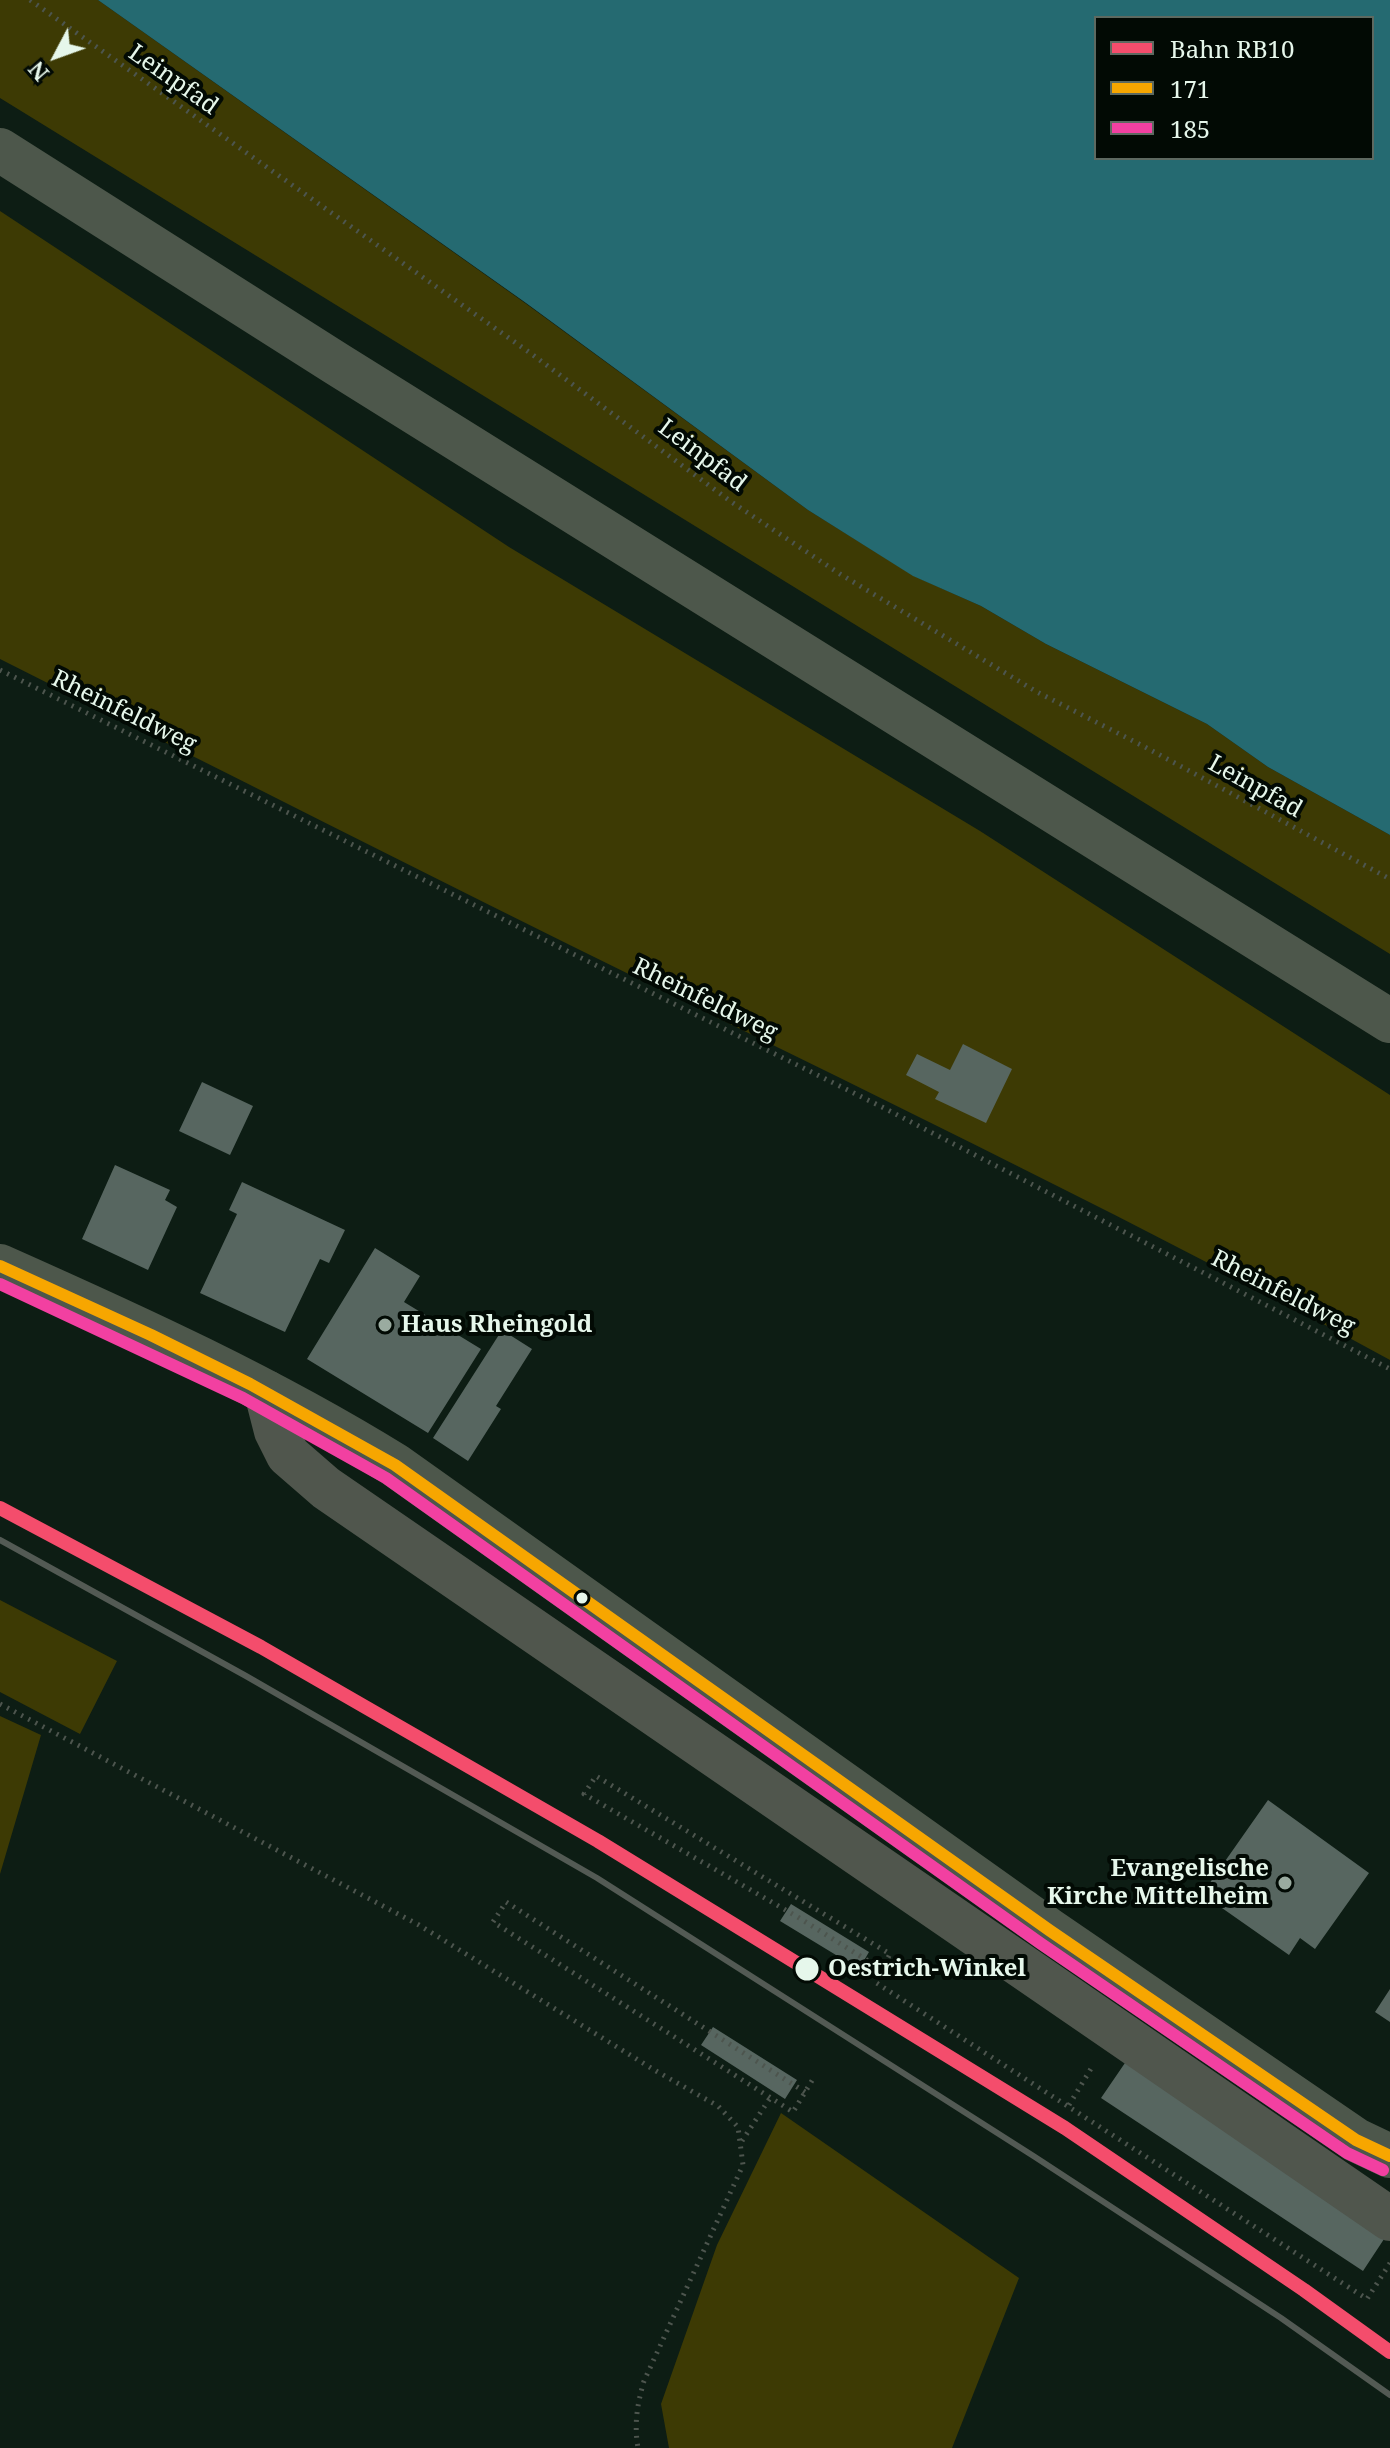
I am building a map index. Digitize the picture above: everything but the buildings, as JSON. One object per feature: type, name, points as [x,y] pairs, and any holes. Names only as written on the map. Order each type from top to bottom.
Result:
[{"type":"main road","points":[[0,150],[1390,1021]]},
{"type":"main road","points":[[0,1266],[131,1324],[266,1392],[321,1420],[395,1465],[1049,1930],[1356,2140],[1390,2156]]},
{"type":"lane","points":[[266,1392],[276,1431],[288,1455],[326,1488],[1390,2219]]},
{"type":"path","name":"Leinpfad","points":[[30,0],[533,355],[730,501],[840,574],[1037,692],[1390,879]]},
{"type":"path","name":"Rheinfeldweg","points":[[0,670],[882,1107],[1390,1369]]},
{"type":"path","points":[[0,1704],[419,1925],[718,2106],[738,2127],[743,2165],[644,2381],[634,2428],[638,2448]]},
{"type":"path","points":[[881,1969],[796,1916],[584,1794],[596,1776],[890,1954],[875,1982],[1367,2299],[1390,2263]]},
{"type":"path","points":[[805,2092],[506,1902],[493,1922],[793,2112],[813,2079]]},
{"type":"path","points":[[742,2142],[770,2098]]},
{"type":"shaded area","points":[[0,0],[98,0],[525,303],[808,510],[914,576],[981,606],[1046,644],[1207,724],[1268,767],[1390,835],[1390,954],[0,98]]},
{"type":"shaded area","points":[[0,211],[509,547],[980,831],[1390,1095],[1390,1360],[1022,1168],[0,659]]},
{"type":"shaded area","points":[[0,1600],[117,1661],[80,1734],[0,1692]]},
{"type":"shaded area","points":[[0,1716],[41,1735],[0,1874]]},
{"type":"shaded area","points":[[781,2113],[1019,2278],[952,2448],[669,2448],[661,2404],[717,2245]]},
{"type":"water","points":[[98,0],[1390,0],[1390,835],[1268,767],[1207,724],[1046,644],[981,606],[913,576],[808,510],[526,303]]},
{"type":"railway","points":[[0,1540],[246,1676],[597,1878],[1035,2157],[1281,2318],[1390,2395]]},
{"type":"rail line","name":"RB10","points":[[0,1508],[261,1647],[598,1841],[1065,2128],[1390,2352]]},
{"type":"transit line","name":"171","points":[[0,1266],[250,1384],[395,1465],[1049,1930],[1356,2140],[1390,2156]]},
{"type":"transit line","name":"185","points":[[0,1284],[243,1398],[386,1478],[1040,1943],[1347,2153],[1383,2170]]},
{"type":"place","name":"Haus Rheingold","points":[[385,1325]]},
{"type":"place","name":"Evangelische Kirche Mittelheim","points":[[1285,1883]]},
{"type":"place","name":"Oestrich-Winkel","points":[[807,1969]]}]
